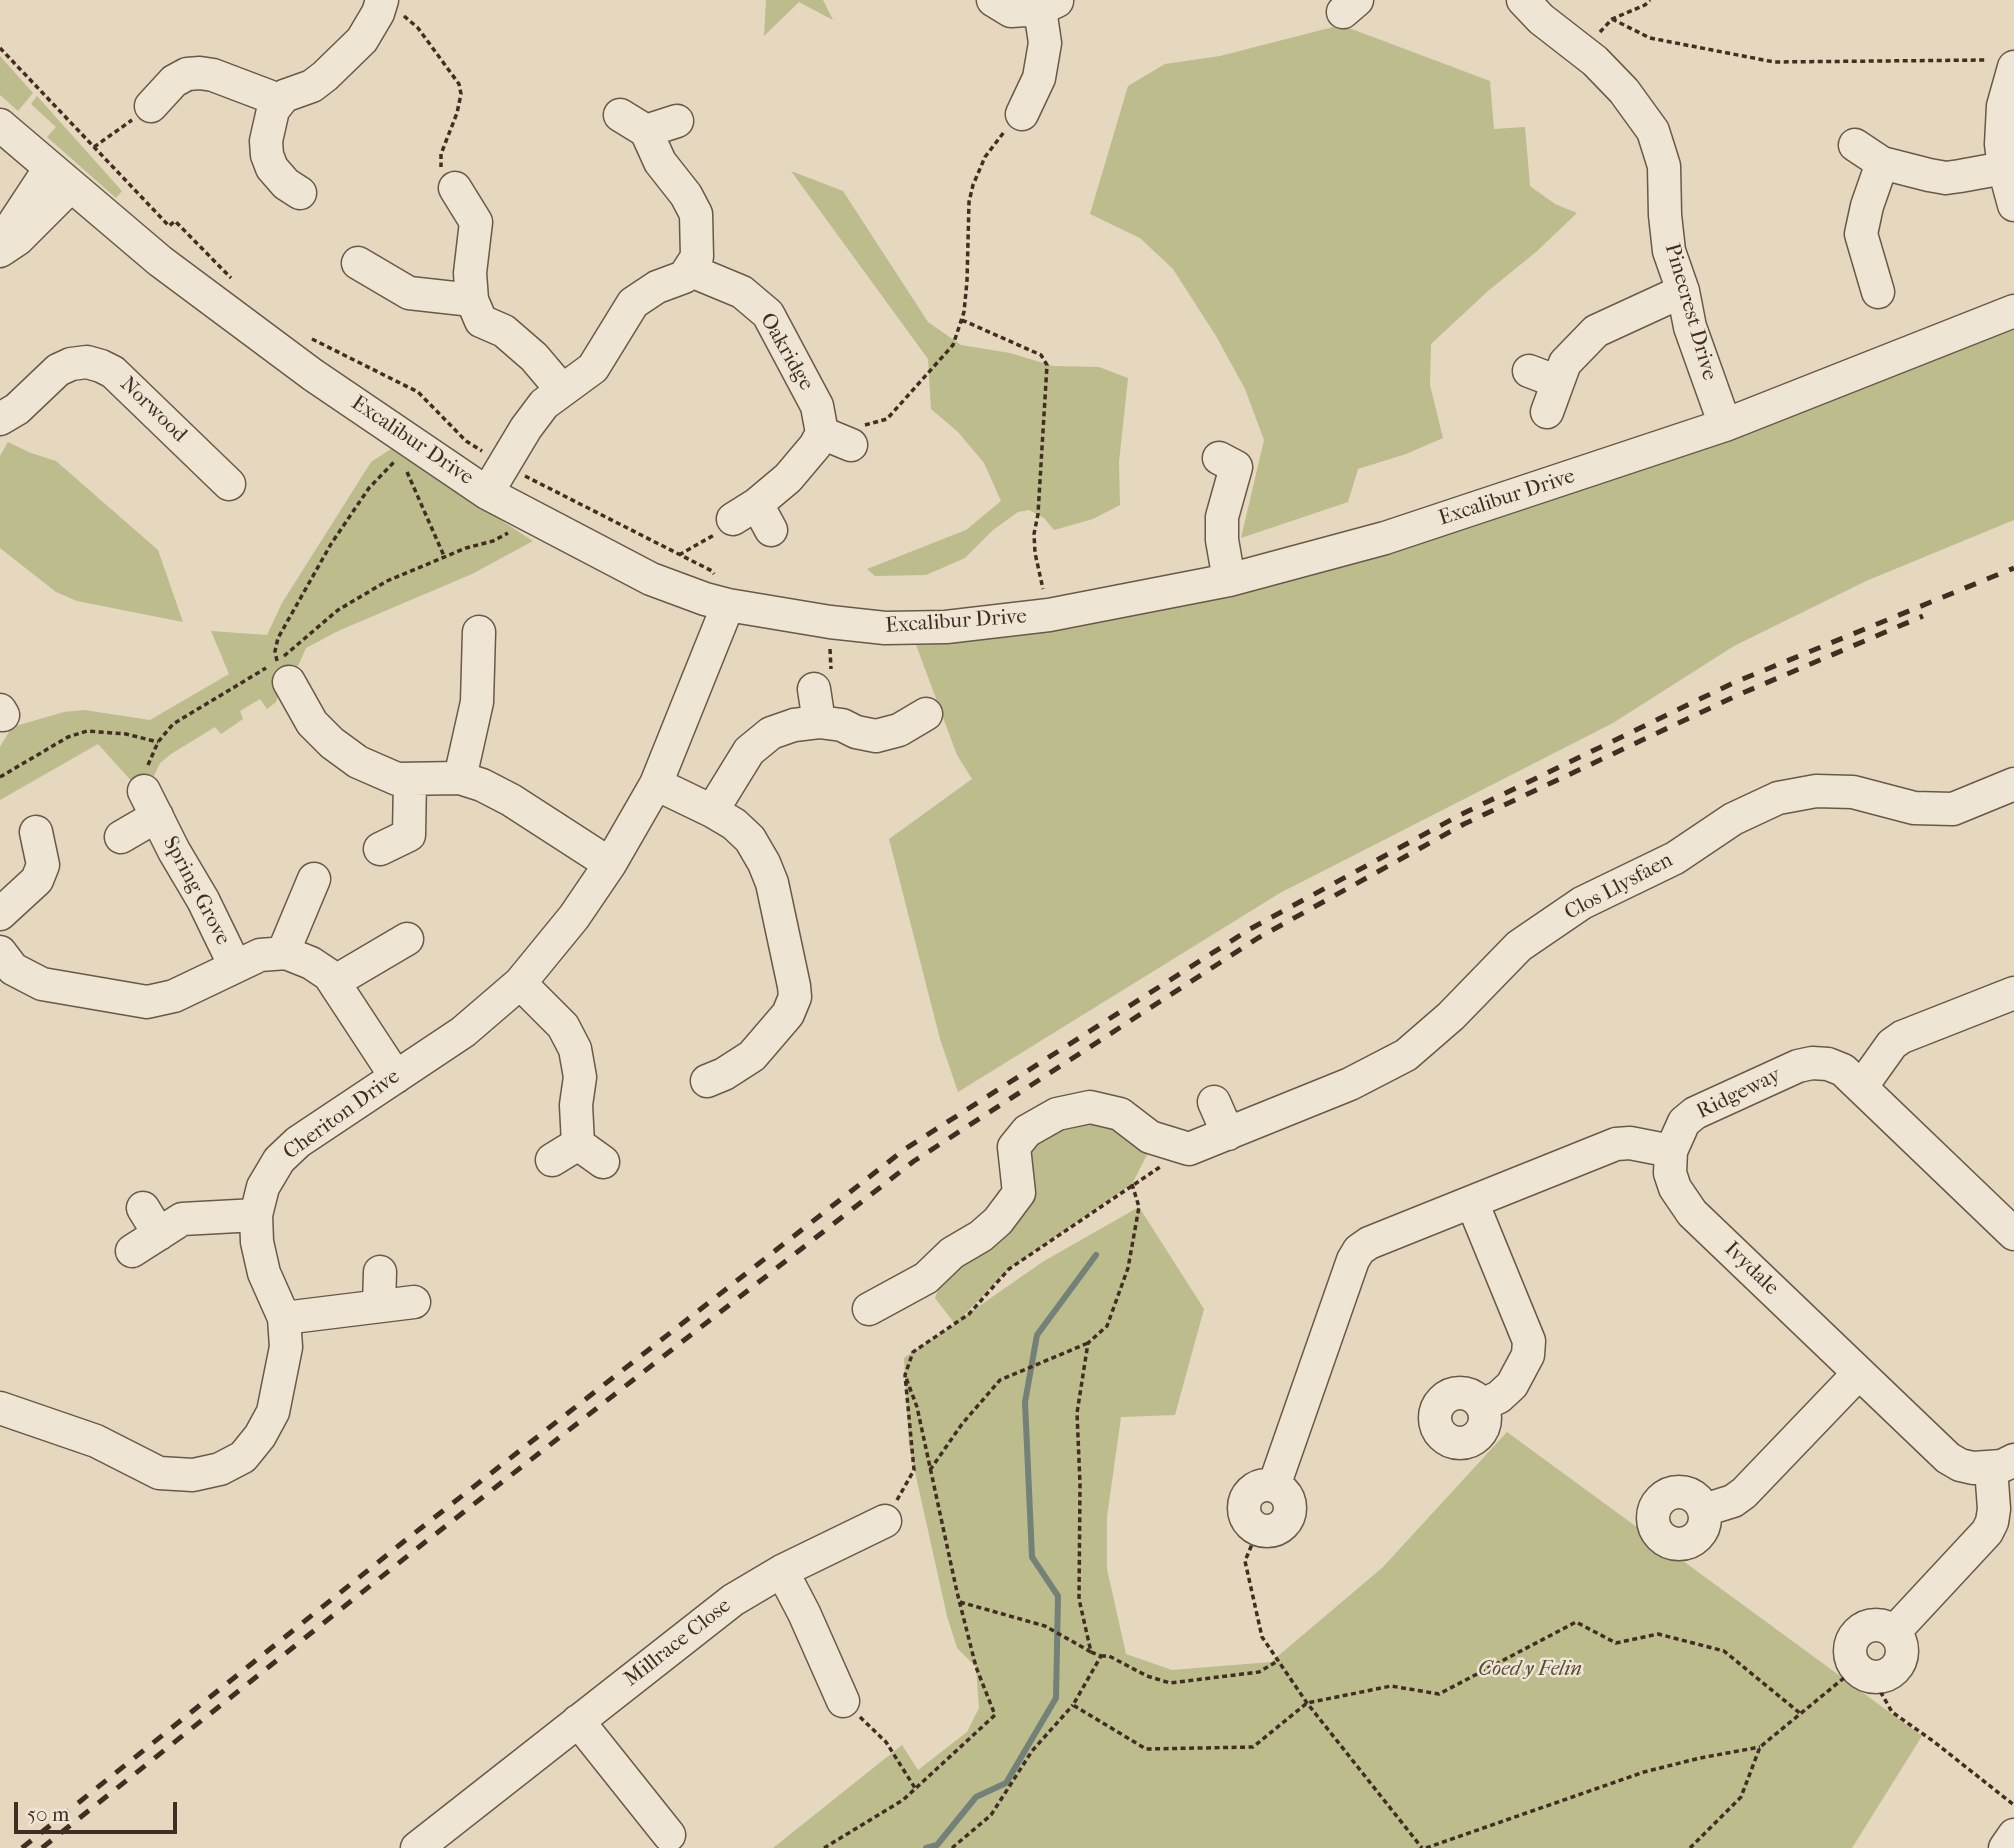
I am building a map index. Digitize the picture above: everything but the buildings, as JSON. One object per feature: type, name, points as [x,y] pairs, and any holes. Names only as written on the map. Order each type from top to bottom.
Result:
[{"type":"street","points":[[993,0],[1011,11],[1049,5],[1039,78],[1022,114]]},
{"type":"street","name":"Pinecrest Drive","points":[[1523,0],[1624,91],[1653,131],[1664,166],[1669,251],[1683,291],[1690,327],[1725,425]]},
{"type":"street","points":[[300,193],[286,184],[272,168],[267,155],[269,125],[279,100],[312,86],[326,76],[362,40],[382,2]]},
{"type":"street","points":[[151,106],[174,81],[187,74],[200,73],[213,75],[279,100]]},
{"type":"street","points":[[2006,74],[2001,144],[2014,205]]},
{"type":"street","points":[[487,493],[526,428],[544,404],[593,368],[633,303],[657,287],[684,277],[697,257],[696,214],[686,195],[633,123],[677,121]]},
{"type":"street","name":"Excalibur Drive","points":[[0,125],[160,261],[405,447],[651,579],[728,605],[885,628],[946,627],[1049,615],[1229,580],[1385,538],[1725,425],[2014,311]]},
{"type":"street","points":[[1855,145],[1882,163],[1945,177],[2004,168]]},
{"type":"street","points":[[1878,292],[1861,234],[1867,206],[1882,163]]},
{"type":"street","points":[[0,251],[18,239],[60,177]]},
{"type":"street","points":[[455,189],[490,223],[470,273],[471,300],[481,321],[504,331],[534,357],[562,390]]},
{"type":"street","points":[[358,263],[409,293],[471,300]]},
{"type":"street","name":"Oakridge","points":[[689,270],[742,292],[768,314],[837,439]]},
{"type":"street","points":[[1546,412],[1565,363],[1596,331],[1683,291]]},
{"type":"street","name":"Norwood","points":[[0,419],[17,408],[58,370],[71,364],[87,362],[113,372],[229,484]]},
{"type":"street","points":[[1529,371],[1558,382]]},
{"type":"street","points":[[754,518],[815,446],[837,439]]},
{"type":"street","points":[[1219,458],[1236,467],[1222,517],[1222,540],[1229,580]]},
{"type":"street","name":"Cheriton Drive","points":[[0,1408],[96,1441],[159,1473],[193,1475],[220,1469],[243,1457],[260,1436],[273,1412],[286,1347],[284,1318],[264,1273],[257,1242],[256,1216],[263,1187],[279,1160],[298,1142],[463,1032],[520,983],[573,917],[610,864],[656,784],[728,605]]},
{"type":"street","points":[[460,778],[487,650]]},
{"type":"street","points":[[283,687],[332,743],[358,762],[397,779],[460,778],[482,785],[511,800],[610,864]]},
{"type":"street","points":[[814,689],[830,724]]},
{"type":"street","points":[[712,811],[748,751],[771,733],[794,725],[830,724],[876,736],[899,730],[926,715]]},
{"type":"street","points":[[380,849],[409,835],[410,779]]},
{"type":"street","points":[[656,784],[712,811],[734,824],[750,839],[772,883],[794,997],[788,1014],[752,1056],[724,1074],[707,1081]]},
{"type":"street","name":"Clos Llysfaen","points":[[1189,1149],[1350,1084],[1406,1055],[1451,1016],[1519,946],[1572,910],[1675,858],[1733,819],[1777,799],[1816,791],[1853,792],[1914,808],[1953,809],[2014,784]]},
{"type":"street","name":"Spring Grove","points":[[121,836],[151,804],[203,900],[235,967]]},
{"type":"street","points":[[0,914],[37,880],[44,866],[36,832]]},
{"type":"street","points":[[314,879],[283,953],[311,963],[329,975],[396,1077]]},
{"type":"street","points":[[334,982],[407,939]]},
{"type":"street","name":"Spring Grove","points":[[0,952],[13,969],[42,984],[148,1002],[174,996],[260,955],[283,953]]},
{"type":"street","points":[[520,983],[563,1026],[575,1049],[580,1077],[576,1105],[578,1156]]},
{"type":"street","points":[[1861,1086],[1892,1044],[1902,1037],[2014,993]]},
{"type":"street","name":"Ridgeway","points":[[1671,1151],[1685,1122],[1695,1114],[1798,1066],[1828,1064],[1843,1070],[1861,1086],[2014,1234]]},
{"type":"street","points":[[1214,1102],[1228,1134]]},
{"type":"street","points":[[869,1310],[926,1278],[951,1253],[981,1236],[998,1221],[1019,1193],[1014,1147],[1027,1131],[1058,1114],[1090,1107],[1121,1114],[1150,1137],[1189,1149]]},
{"type":"street","points":[[1258,1530],[1274,1531],[1289,1518],[1286,1495],[1274,1486],[1353,1259],[1359,1250],[1369,1243],[1616,1144],[1630,1143],[1671,1151]]},
{"type":"street","name":"Ivydale","points":[[1671,1151],[1670,1173],[1681,1199],[1948,1458],[1960,1465],[2003,1464],[1992,1522],[1987,1532],[1894,1632],[1876,1624],[1855,1634],[1849,1651],[1851,1660],[1864,1672]]},
{"type":"street","points":[[1472,1202],[1529,1341],[1528,1355],[1512,1385],[1482,1405]]},
{"type":"street","points":[[143,1208],[159,1234]]},
{"type":"street","points":[[132,1251],[183,1219],[256,1216]]},
{"type":"street","points":[[379,1305],[380,1272]]},
{"type":"street","points":[[284,1318],[414,1302]]},
{"type":"street","points":[[1704,1510],[1733,1501],[1744,1493],[1859,1373]]},
{"type":"street","name":"Millrace Close","points":[[418,1848],[733,1600],[782,1571],[885,1521]]},
{"type":"street","points":[[782,1571],[843,1701]]},
{"type":"street","points":[[578,1721],[669,1835]]},
{"type":"path","points":[[1583,52],[1612,19],[1645,5],[1650,0]]},
{"type":"path","points":[[382,2],[399,11],[418,28],[459,84],[461,94],[457,113],[441,154],[441,167],[446,181],[455,189]]},
{"type":"path","points":[[1612,19],[1650,38],[1774,62],[2006,74]]},
{"type":"path","points":[[0,48],[169,226],[175,221],[232,280]]},
{"type":"path","points":[[94,147],[151,106]]},
{"type":"path","points":[[837,439],[853,428],[887,419],[953,345],[962,320],[967,281],[969,202],[973,185],[985,157],[1017,115],[1022,114]]},
{"type":"path","points":[[962,320],[1041,355],[1047,365],[1038,514],[1034,534],[1035,552],[1049,615]]},
{"type":"path","points":[[309,338],[418,392],[466,441],[504,464],[712,571],[728,605]]},
{"type":"path","points":[[283,687],[275,651],[278,638],[331,544],[369,488],[405,447],[444,556]]},
{"type":"path","points":[[151,804],[145,772],[158,742],[173,724],[283,687],[338,610],[387,581],[444,556],[493,541],[515,529],[525,513]]},
{"type":"path","points":[[679,555],[726,528],[754,518]]},
{"type":"path","points":[[814,689],[831,675],[830,622]]},
{"type":"path","points":[[0,777],[68,737],[87,731],[127,734],[158,742]]},
{"type":"path","points":[[885,1521],[914,1470],[905,1376],[913,1352],[969,1314],[1009,1269],[1132,1184],[1189,1149]]},
{"type":"path","points":[[930,1470],[962,1424],[1000,1380],[1088,1343],[1107,1326],[1128,1268],[1139,1207],[1132,1184]]},
{"type":"path","points":[[1088,1343],[1077,1413],[1080,1484],[1079,1599],[1091,1652]]},
{"type":"path","points":[[824,1848],[903,1800],[995,1715],[976,1667],[918,1407],[905,1376]]},
{"type":"path","points":[[1258,1530],[1245,1561],[1262,1637],[1307,1703],[1424,1848],[1644,1772],[1760,1747],[1801,1714],[1864,1672],[1892,1712],[2014,1805]]},
{"type":"path","points":[[960,1602],[1045,1626],[1091,1652],[1109,1656],[1147,1676],[1170,1683],[1259,1672],[1278,1661]]},
{"type":"path","points":[[1073,1705],[1146,1749],[1253,1747],[1307,1703],[1391,1686],[1439,1694],[1576,1622],[1616,1643],[1658,1634],[1724,1651],[1801,1714]]},
{"type":"path","points":[[952,1848],[991,1815],[1032,1751],[1073,1705],[1101,1656]]},
{"type":"path","points":[[843,1701],[886,1742],[915,1788]]},
{"type":"path","points":[[1690,1848],[1741,1797],[1760,1747]]},
{"type":"green space","points":[[766,0],[823,0],[833,20],[799,2],[764,36]]},
{"type":"green space","points":[[1341,25],[1490,81],[1494,129],[1525,127],[1530,186],[1555,204],[1577,213],[1431,344],[1430,385],[1443,438],[1406,454],[1358,469],[1348,502],[1241,538],[1264,440],[1245,389],[1216,336],[1173,269],[1140,238],[1090,214],[1128,86],[1165,64],[1220,56]]},
{"type":"green space","points":[[0,56],[33,93],[18,111],[0,95]]},
{"type":"green space","points":[[37,96],[122,191],[116,198],[47,137],[56,127],[31,104]]},
{"type":"green space","points":[[791,171],[843,191],[928,322],[961,345],[1010,353],[1053,366],[1099,367],[1128,378],[1119,462],[1120,505],[1093,519],[1054,530],[1044,518],[1029,510],[1018,512],[993,530],[965,558],[926,575],[875,576],[867,569],[966,530],[1001,501],[984,463],[958,432],[931,409],[928,359]]},
{"type":"green space","points":[[2014,330],[2014,520],[1866,581],[1734,646],[1613,723],[1280,893],[958,1092],[940,1039],[889,839],[972,779],[957,755],[912,634],[1284,581],[1388,554],[1729,437]]},
{"type":"green space","points":[[8,442],[56,461],[158,550],[183,622],[77,601],[56,592],[0,548],[0,456]]},
{"type":"green space","points":[[391,449],[533,541],[472,574],[338,631],[306,648],[298,666],[278,679],[280,691],[276,702],[267,709],[260,699],[240,711],[243,719],[221,734],[215,727],[171,754],[160,763],[153,778],[135,785],[98,744],[0,800],[0,747],[12,727],[64,712],[84,710],[150,720],[229,674],[211,631],[267,635],[282,603],[371,462]]},
{"type":"green space","name":"Coed y Felin","points":[[1057,1114],[1111,1122],[1150,1149],[1132,1184],[1009,1269],[959,1320],[1044,1261],[1139,1207],[1204,1309],[1175,1415],[1121,1417],[1107,1517],[1107,1569],[1126,1654],[1172,1670],[1271,1662],[1383,1567],[1507,1432],[1922,1736],[1852,1848],[773,1848],[902,1745],[918,1770],[967,1732],[979,1708],[976,1667],[957,1648],[947,1616],[909,1445],[904,1358],[955,1324],[935,1298],[947,1266],[998,1221],[1014,1147]]},
{"type":"waterway","points":[[926,1848],[937,1845],[976,1797],[1006,1783],[1056,1698],[1058,1596],[1032,1557],[1025,1402],[1037,1335],[1096,1255]]},
{"type":"railway","points":[[22,1848],[407,1539],[905,1149],[1250,929],[1458,816],[1733,683],[2014,568]]},
{"type":"railway","points":[[42,1848],[415,1550],[914,1161],[1258,938],[1464,824],[1738,695],[1923,616]]}]
